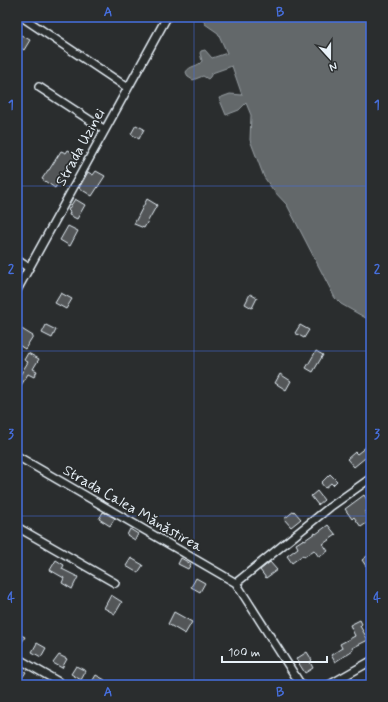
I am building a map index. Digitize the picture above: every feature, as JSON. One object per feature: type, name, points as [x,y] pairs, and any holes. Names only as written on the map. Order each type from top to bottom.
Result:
[{"type":"street","points":[[22,17],[128,88]]},
{"type":"street","name":"Strada Uzinei","points":[[17,290],[167,17]]},
{"type":"street","points":[[39,87],[105,130]]},
{"type":"street","points":[[17,260],[29,268]]},
{"type":"street","name":"Strada Calea Mănăstirea","points":[[17,456],[236,583],[301,685]]},
{"type":"street","points":[[236,583],[330,507],[371,478]]},
{"type":"street","points":[[17,527],[115,583]]},
{"type":"street","points":[[17,658],[64,685]]},
{"type":"street","points":[[328,685],[371,661]]},
{"type":"shaded area","points":[[202,17],[371,17],[371,321],[341,304],[335,298],[287,205],[273,190],[264,177],[250,140],[251,115],[246,103],[239,110],[226,115],[219,98],[230,94],[242,95],[232,66],[212,73],[208,79],[203,76],[193,80],[188,77],[186,72],[202,61],[201,51],[205,50],[212,58],[227,53],[218,33],[205,24]]},
{"type":"building","points":[[21,35],[30,40],[24,50],[17,46],[17,42]]},
{"type":"building","points":[[136,125],[144,129],[139,139],[131,134]]},
{"type":"building","points":[[68,150],[76,154],[55,188],[42,179],[61,151],[66,153]]},
{"type":"building","points":[[96,171],[105,176],[92,196],[79,188],[88,172],[93,175]]},
{"type":"building","points":[[75,199],[85,205],[77,219],[69,215],[70,212],[68,210]]},
{"type":"building","points":[[147,199],[157,205],[144,228],[134,224]]},
{"type":"building","points":[[68,226],[78,231],[70,246],[60,240]]},
{"type":"building","points":[[61,293],[72,299],[66,309],[55,303]]},
{"type":"building","points":[[250,294],[257,298],[252,308],[245,304]]},
{"type":"building","points":[[46,325],[56,330],[52,338],[42,333]]},
{"type":"building","points":[[300,325],[309,330],[304,338],[295,333]]},
{"type":"building","points":[[20,328],[33,336],[25,349],[17,344],[17,333]]},
{"type":"building","points":[[316,351],[323,355],[313,372],[306,368]]},
{"type":"building","points":[[28,353],[39,359],[33,369],[37,371],[34,377],[28,374],[17,392],[17,376],[19,377],[28,362],[24,360]]},
{"type":"building","points":[[280,374],[291,381],[286,390],[275,383]]},
{"type":"building","points":[[371,443],[371,459],[368,462],[365,458],[354,467],[347,459],[355,452],[357,454]]},
{"type":"building","points":[[330,474],[337,481],[333,485],[331,483],[325,488],[321,483]]},
{"type":"building","points":[[317,491],[324,500],[318,505],[311,496]]},
{"type":"building","points":[[364,495],[371,506],[371,508],[365,512],[371,520],[361,527],[354,517],[352,519],[345,509]]},
{"type":"building","points":[[294,511],[301,519],[291,527],[284,519]]},
{"type":"building","points":[[103,512],[115,518],[110,526],[99,519]]},
{"type":"building","points":[[328,525],[336,535],[323,544],[328,551],[319,557],[314,550],[304,557],[303,555],[292,563],[287,556],[298,548],[296,544],[315,533],[316,534]]},
{"type":"building","points":[[130,529],[138,534],[135,540],[127,535]]},
{"type":"building","points":[[371,553],[371,562],[366,566],[362,560]]},
{"type":"building","points":[[131,558],[143,565],[138,573],[126,566]]},
{"type":"building","points":[[181,558],[191,564],[188,569],[178,564]]},
{"type":"building","points":[[56,560],[64,565],[62,569],[78,577],[72,589],[62,583],[64,578],[50,570]]},
{"type":"building","points":[[270,562],[277,570],[266,578],[260,570]]},
{"type":"building","points":[[196,578],[205,583],[200,592],[191,587]]},
{"type":"building","points":[[111,595],[122,602],[115,614],[104,608]]},
{"type":"building","points":[[174,612],[192,622],[185,634],[168,624]]},
{"type":"building","points":[[360,620],[362,624],[360,626],[368,640],[352,648],[353,650],[335,662],[331,655],[342,648],[340,644],[355,636],[350,625]]},
{"type":"building","points":[[17,633],[25,637],[17,651]]},
{"type":"building","points":[[37,643],[46,648],[41,657],[32,652]]},
{"type":"building","points":[[307,652],[312,660],[310,662],[313,668],[305,673],[296,659]]},
{"type":"building","points":[[59,655],[67,659],[62,668],[53,663]]},
{"type":"building","points":[[76,666],[86,671],[81,680],[71,674]]},
{"type":"building","points":[[17,667],[26,672],[22,678],[17,676]]},
{"type":"building","points":[[96,675],[105,680],[102,685],[90,685]]}]
